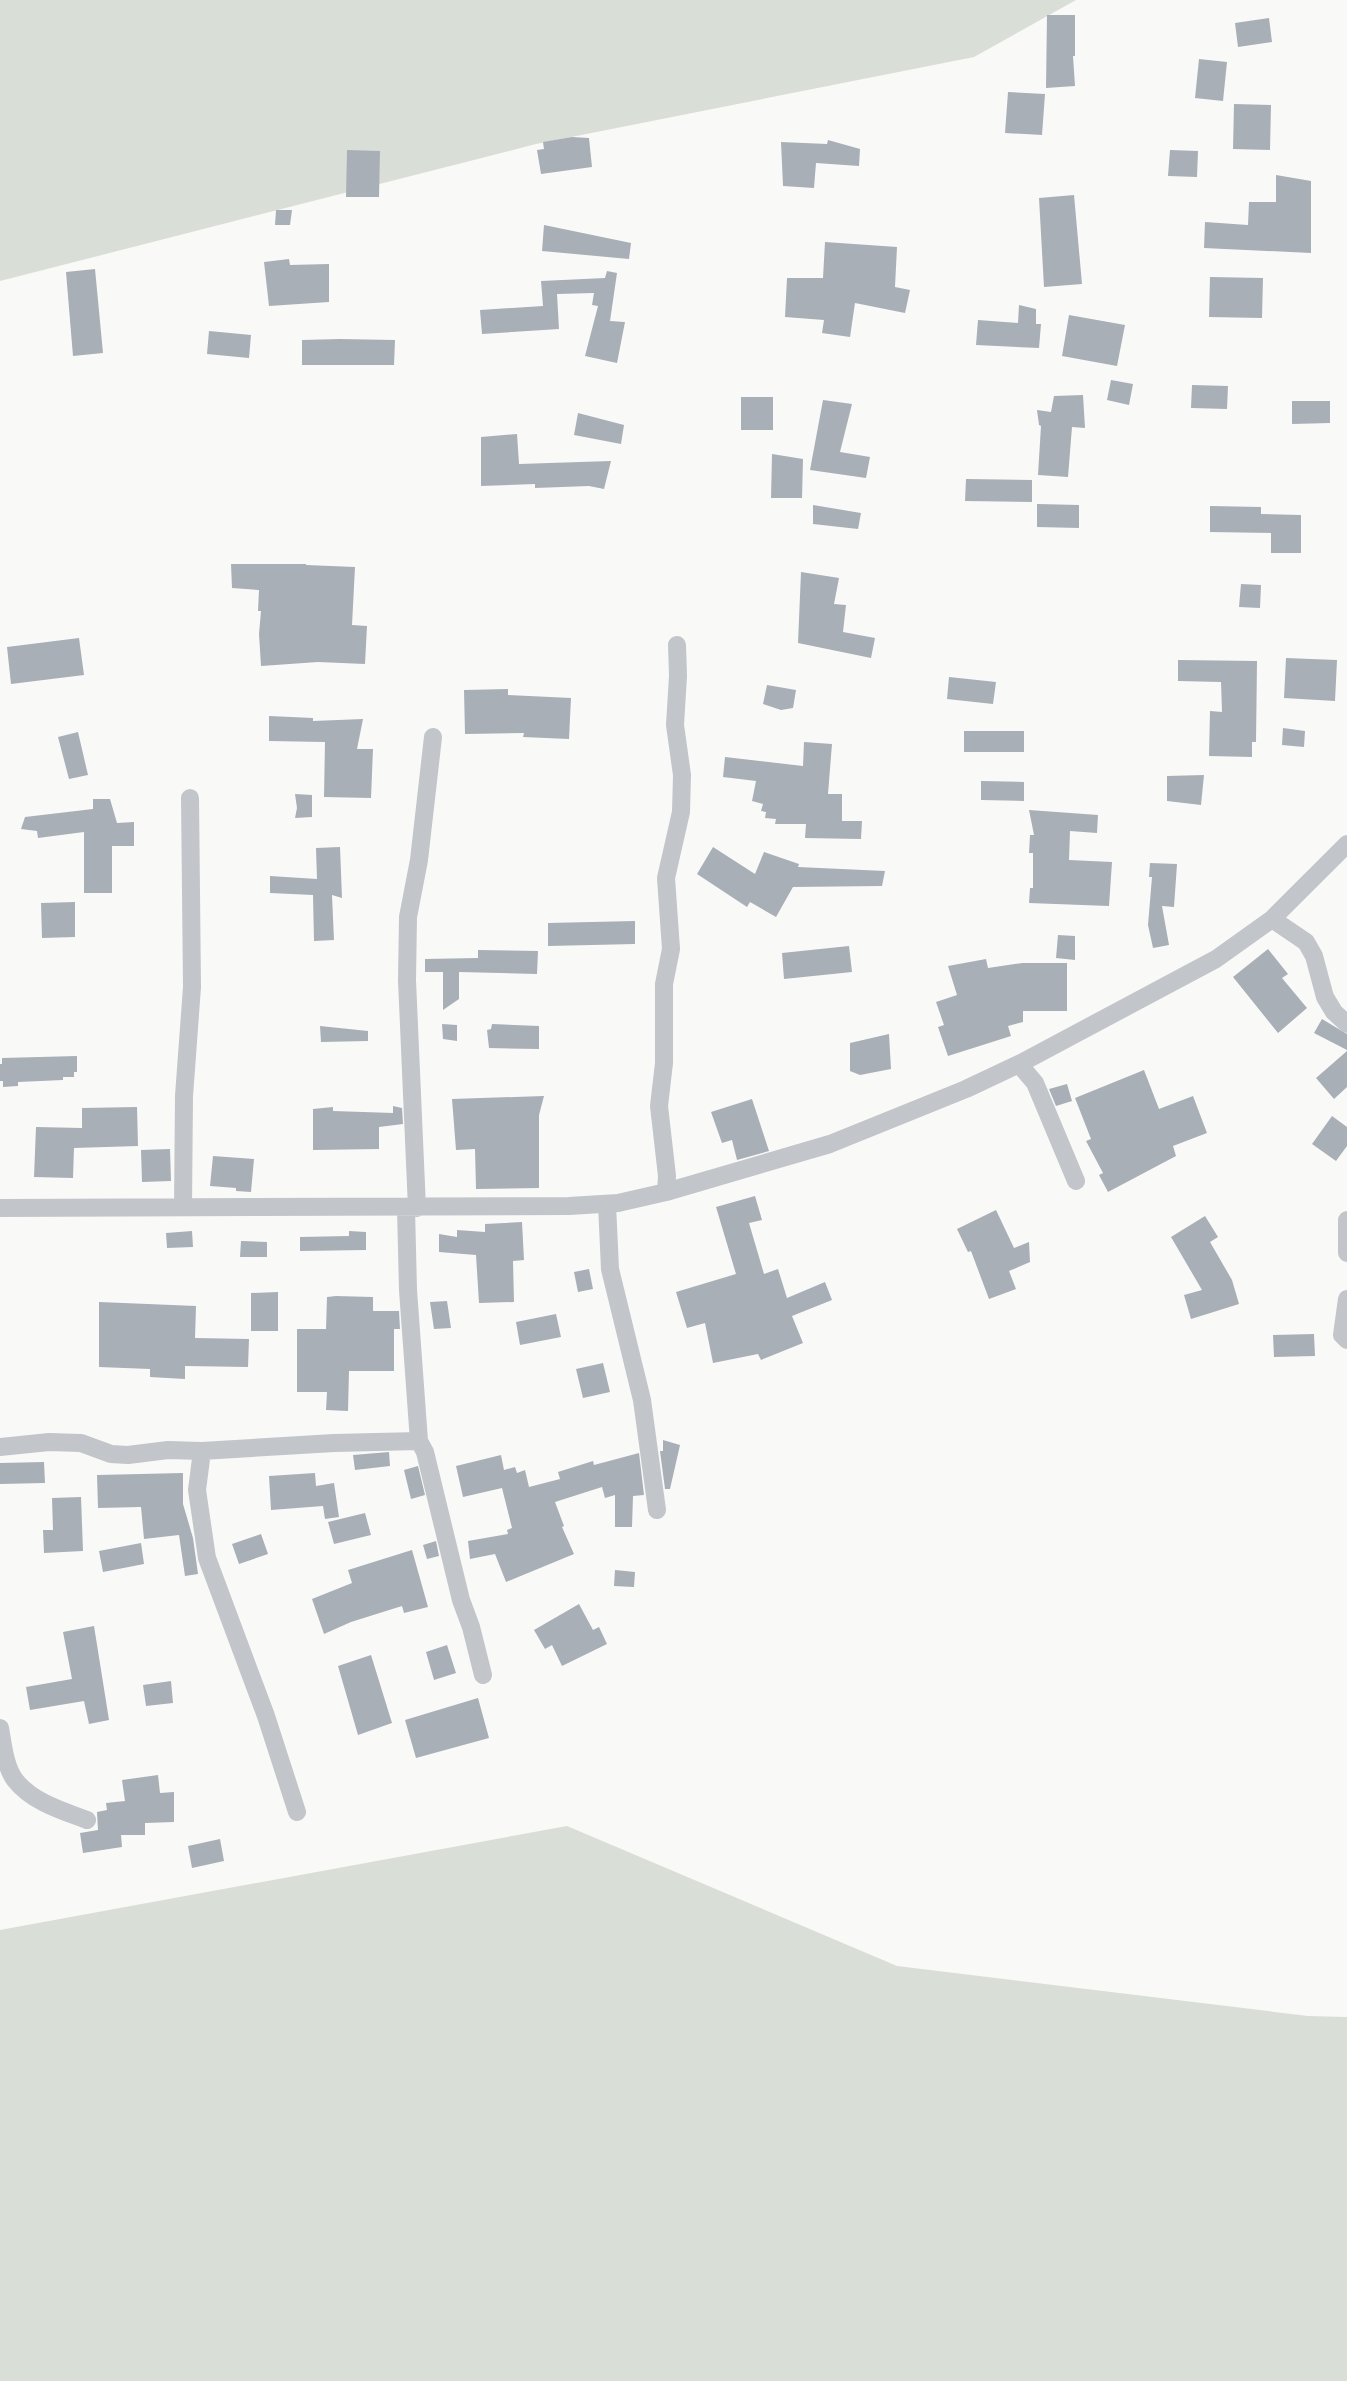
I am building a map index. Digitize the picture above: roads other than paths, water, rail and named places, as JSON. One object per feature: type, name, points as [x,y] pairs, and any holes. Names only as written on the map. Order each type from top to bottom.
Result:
[{"type":"street","points":[[666,1192],[667,1176],[659,1106],[664,1063],[664,984],[671,949],[666,878],[681,803],[682,774],[675,725],[678,676],[677,645]]},
{"type":"street","points":[[433,737],[419,860],[408,917],[407,980],[412,1208],[408,1290],[419,1441],[425,1452],[461,1600],[471,1627],[483,1674]]},
{"type":"street","points":[[183,1207],[184,1096],[192,987],[190,798]]},
{"type":"street","points":[[0,1208],[569,1206],[607,1204],[666,1192],[830,1144],[966,1090],[1019,1064],[1216,959],[1272,919],[1347,844]]},
{"type":"street","points":[[1272,919],[1306,942],[1314,956],[1325,998],[1334,1012],[1347,1024]]},
{"type":"street","points":[[1019,1064],[1035,1083],[1076,1182]]},
{"type":"street","points":[[607,1204],[610,1269],[642,1400],[657,1510]]},
{"type":"street","points":[[1347,1220],[1347,1253]]},
{"type":"street","points":[[1347,1299],[1342,1335],[1347,1340]]},
{"type":"street","points":[[0,1447],[49,1442],[81,1443],[111,1454],[128,1455],[168,1450],[202,1451],[334,1443],[419,1441]]},
{"type":"street","points":[[202,1451],[197,1490],[207,1558],[266,1716],[297,1812]]},
{"type":"street","points":[[0,1728],[6,1757],[15,1780],[45,1804],[87,1820]]}]
